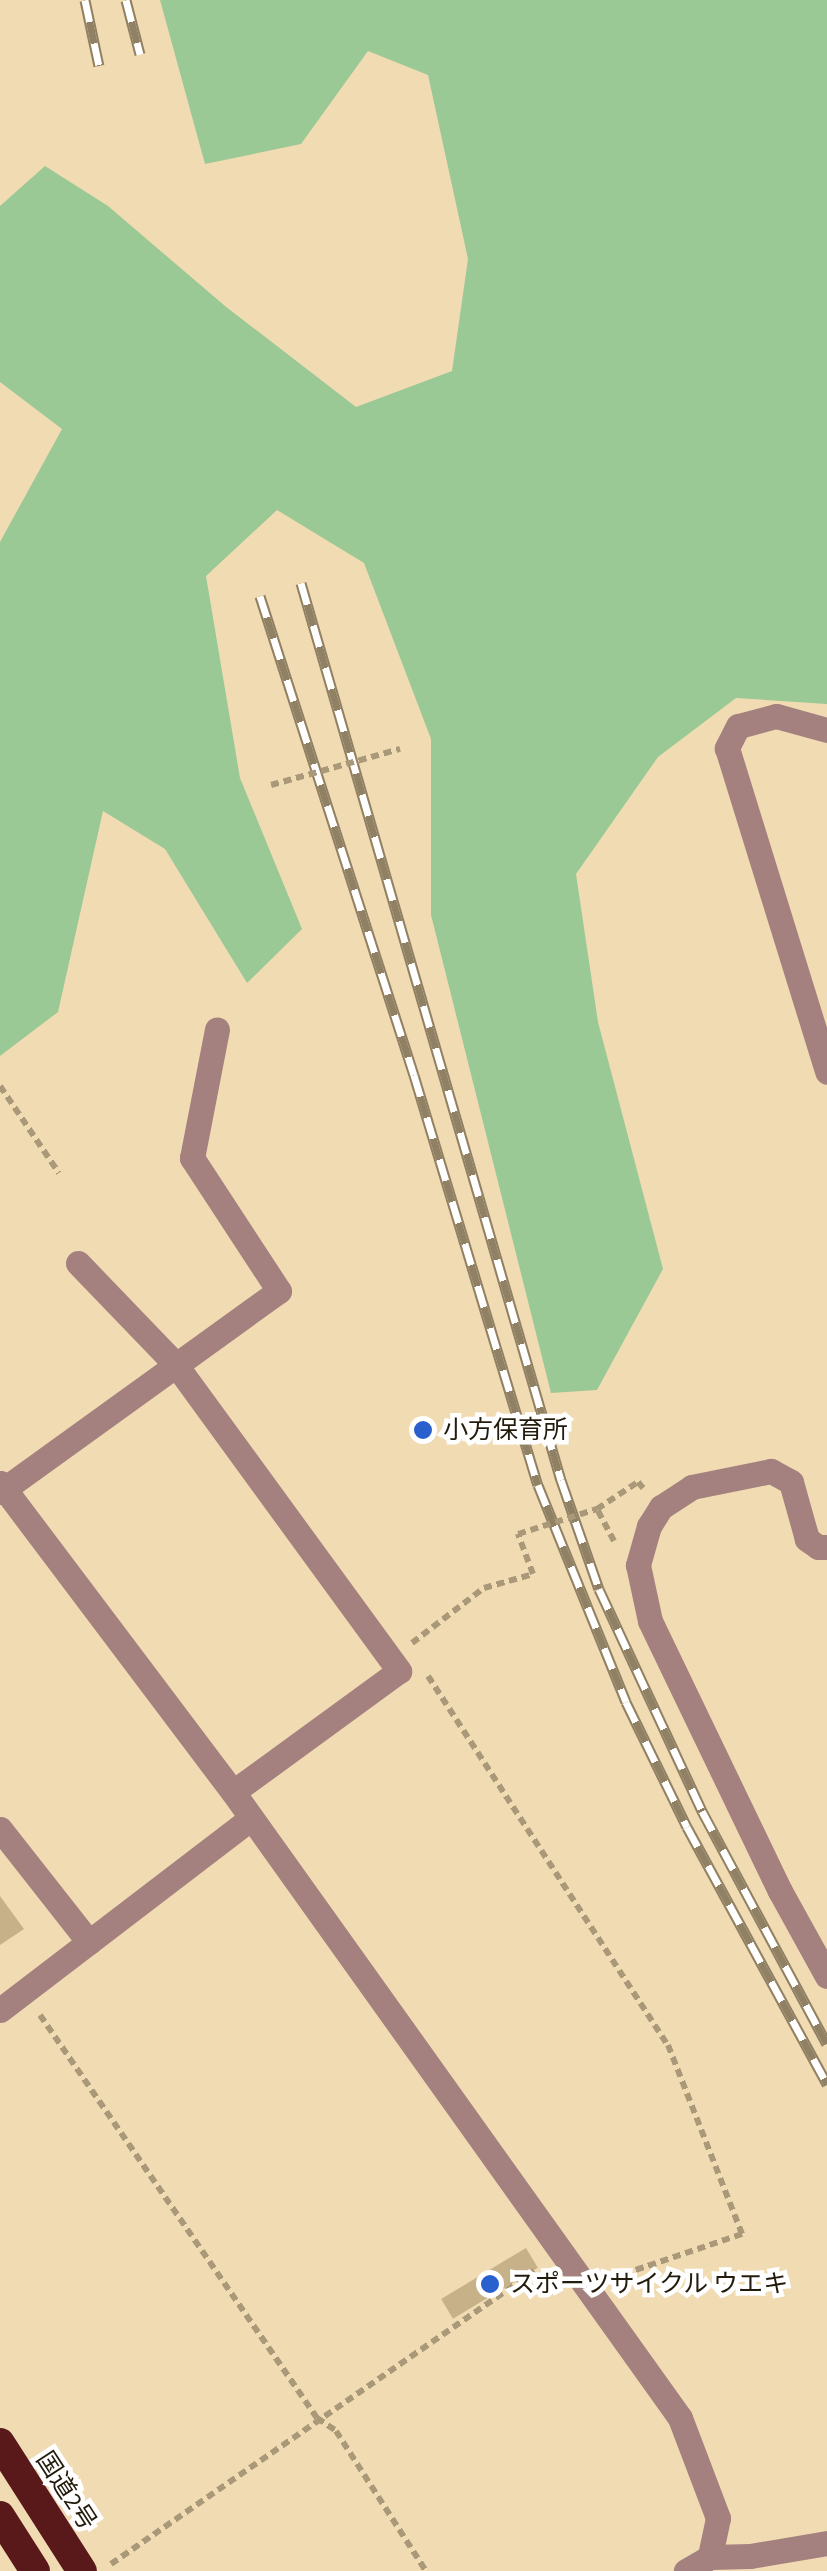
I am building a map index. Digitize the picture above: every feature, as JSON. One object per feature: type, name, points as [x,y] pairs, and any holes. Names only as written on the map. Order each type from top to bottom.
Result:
[{"type":"highway","name":"国道2号","points":[[0,2444],[82,2571]]},
{"type":"highway","points":[[0,2516],[36,2571]]},
{"type":"street","points":[[827,730],[776,716],[738,726],[726,748],[827,1072]]},
{"type":"street","points":[[217,1029],[192,1158],[279,1291],[2,1488],[233,1792],[680,2418],[718,2518],[710,2557]]},
{"type":"street","points":[[78,1263],[176,1366],[399,1671],[233,1792]]},
{"type":"street","points":[[827,1546],[818,1548],[807,1539],[791,1482],[771,1471],[692,1486],[661,1507],[638,1565],[650,1621],[780,1891],[827,1976]]},
{"type":"street","points":[[0,2010],[251,1818]]},
{"type":"street","points":[[0,1829],[89,1942]]},
{"type":"street","points":[[686,2571],[710,2557],[750,2556],[827,2543]]},
{"type":"path","points":[[271,785],[400,750]]},
{"type":"path","points":[[0,1086],[59,1173]]},
{"type":"path","points":[[429,1630],[484,1588],[533,1574],[518,1534],[597,1509]]},
{"type":"path","points":[[399,1671],[426,1672],[668,2045],[742,2234],[611,2279],[591,2292]]},
{"type":"path","points":[[25,1993],[316,2418],[336,2432],[426,2571]]},
{"type":"path","points":[[101,2571],[316,2418],[562,2252]]},
{"type":"green space","points":[[160,0],[827,0],[827,704],[736,698],[658,757],[576,874],[598,1022],[663,1269],[597,1390],[551,1393],[431,915],[431,739],[364,563],[277,510],[206,576],[240,778],[302,929],[247,983],[165,849],[103,811],[58,1012],[0,1056],[0,542],[62,429],[0,382],[0,206],[45,166],[108,206],[225,306],[356,407],[452,371],[468,259],[428,75],[368,51],[301,144],[205,164]]},
{"type":"building","points":[[0,1896],[24,1929],[0,1945]]},
{"type":"building","name":"スポーツサイクル ウエキ","points":[[526,2248],[538,2268],[453,2319],[441,2299]]},
{"type":"railway","points":[[85,0],[99,66]]},
{"type":"railway","points":[[126,0],[140,54]]},
{"type":"railway","points":[[301,583],[561,1480],[599,1589],[702,1811],[827,2044]]},
{"type":"railway","points":[[260,596],[414,1075],[538,1485],[626,1702],[687,1827],[827,2084]]},
{"type":"place","name":"小方保育所","points":[[423,1430]]},
{"type":"place","name":"スポーツサイクル ウエキ","points":[[490,2284]]}]
